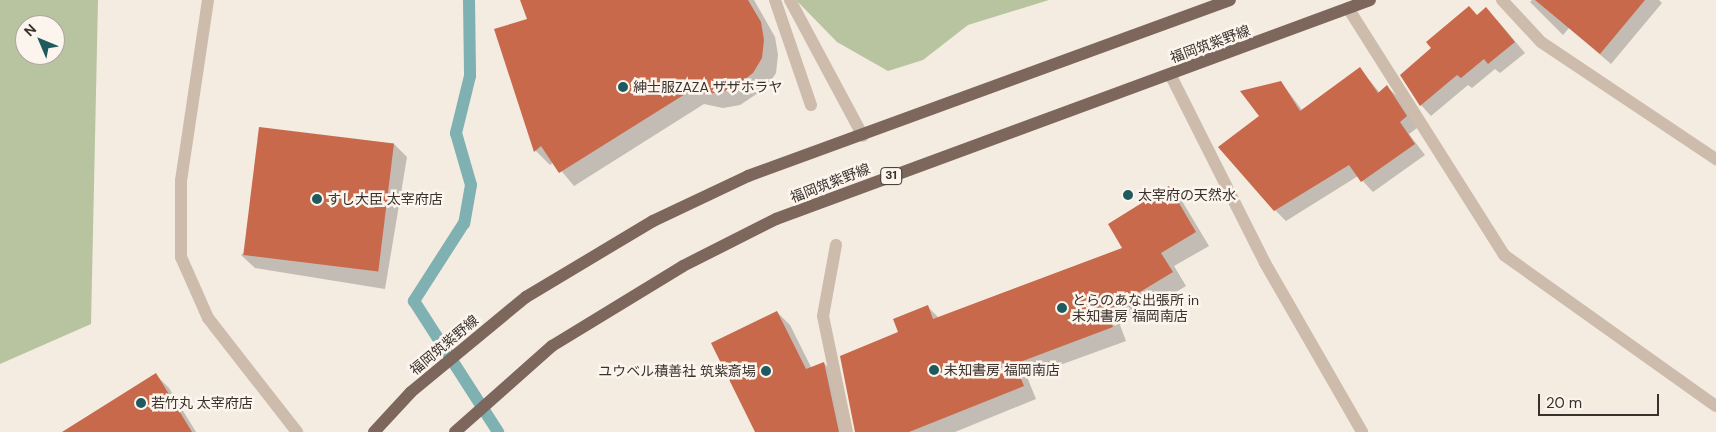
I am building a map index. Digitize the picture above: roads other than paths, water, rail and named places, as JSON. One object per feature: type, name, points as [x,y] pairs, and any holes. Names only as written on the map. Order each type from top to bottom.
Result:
[{"type":"main road","name":"福岡筑紫野線","points":[[374,432],[411,392],[526,297],[653,221],[748,176],[863,136],[1230,0]]},
{"type":"main road","name":"福岡筑紫野線","points":[[455,432],[552,346],[683,266],[785,216],[1370,0]]},
{"type":"street","points":[[208,0],[181,180],[181,257],[208,318],[297,432]]},
{"type":"street","points":[[775,0],[811,105]]},
{"type":"street","points":[[790,0],[863,136]]},
{"type":"street","points":[[1502,0],[1541,42],[1716,159]]},
{"type":"street","points":[[1348,8],[1504,255],[1716,406]]},
{"type":"street","points":[[1170,74],[1264,263],[1359,431]]},
{"type":"street","points":[[836,245],[823,316],[847,432]]},
{"type":"waterway","points":[[469,0],[470,76],[456,133],[471,185],[464,223],[414,301],[498,432]]},
{"type":"place","name":"紳士服ZAZA ザザホラヤ","points":[[623,87]]},
{"type":"place","name":"太宰府の天然水","points":[[1128,195]]},
{"type":"place","name":"すし大臣 太宰府店","points":[[317,199]]},
{"type":"place","name":"とらのあな出張所 in 未知書房 福岡南店","points":[[1062,308]]},
{"type":"place","name":"未知書房 福岡南店","points":[[934,370]]},
{"type":"place","name":"ユウベル積善社 筑紫斎場","points":[[766,371]]},
{"type":"place","name":"若竹丸 太宰府店","points":[[141,403]]}]
